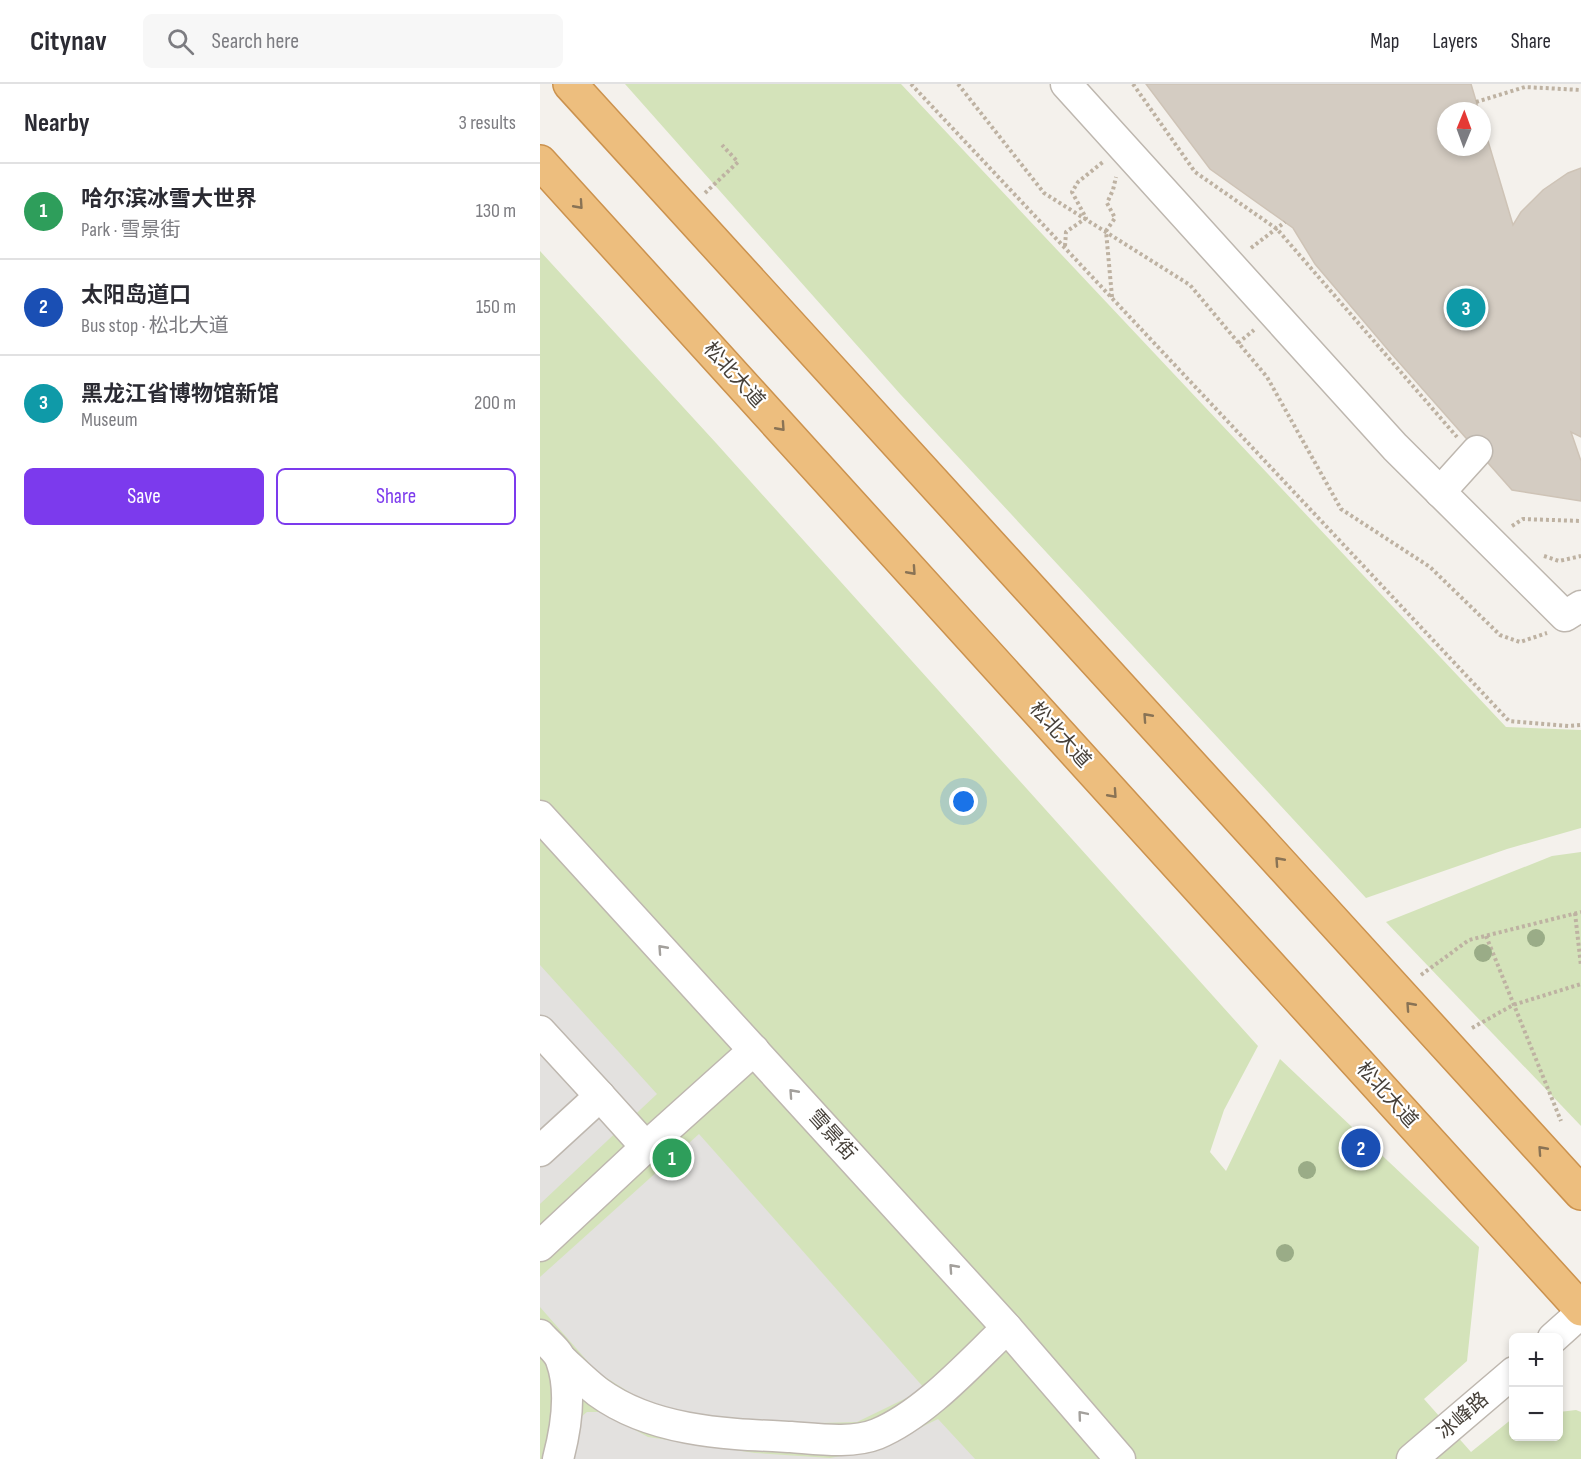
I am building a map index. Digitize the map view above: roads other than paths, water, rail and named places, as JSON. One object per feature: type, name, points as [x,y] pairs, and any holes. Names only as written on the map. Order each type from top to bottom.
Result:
[{"type":"highway","points":[[570,84],[1581,1193]]},
{"type":"highway","name":"松北大道","points":[[540,162],[1581,1311]]},
{"type":"street","points":[[1066,84],[1395,447],[1494,547],[1576,619]]},
{"type":"street","points":[[1440,492],[1475,453]]},
{"type":"street","name":"雪景街","points":[[540,816],[1007,1328],[1120,1459]]},
{"type":"street","points":[[544,1043],[600,1096],[646,1147]]},
{"type":"street","points":[[540,1246],[754,1050]]},
{"type":"street","points":[[540,1150],[600,1096]]},
{"type":"street","points":[[1558,1333],[1581,1311]]},
{"type":"street","points":[[540,1335],[561,1359],[599,1393],[656,1420],[731,1434],[859,1438],[874,1435],[889,1428],[927,1403],[1007,1328]]},
{"type":"street","points":[[558,1459],[564,1437],[566,1401],[566,1383],[561,1359]]},
{"type":"street","name":"冰峰路","points":[[1412,1459],[1509,1376]]},
{"type":"place","name":"黑龙江省博物馆新馆","points":[[1466,308]]},
{"type":"place","name":"太阳岛道口","points":[[1361,1148]]},
{"type":"place","name":"哈尔滨冰雪大世界","points":[[672,1158]]}]
